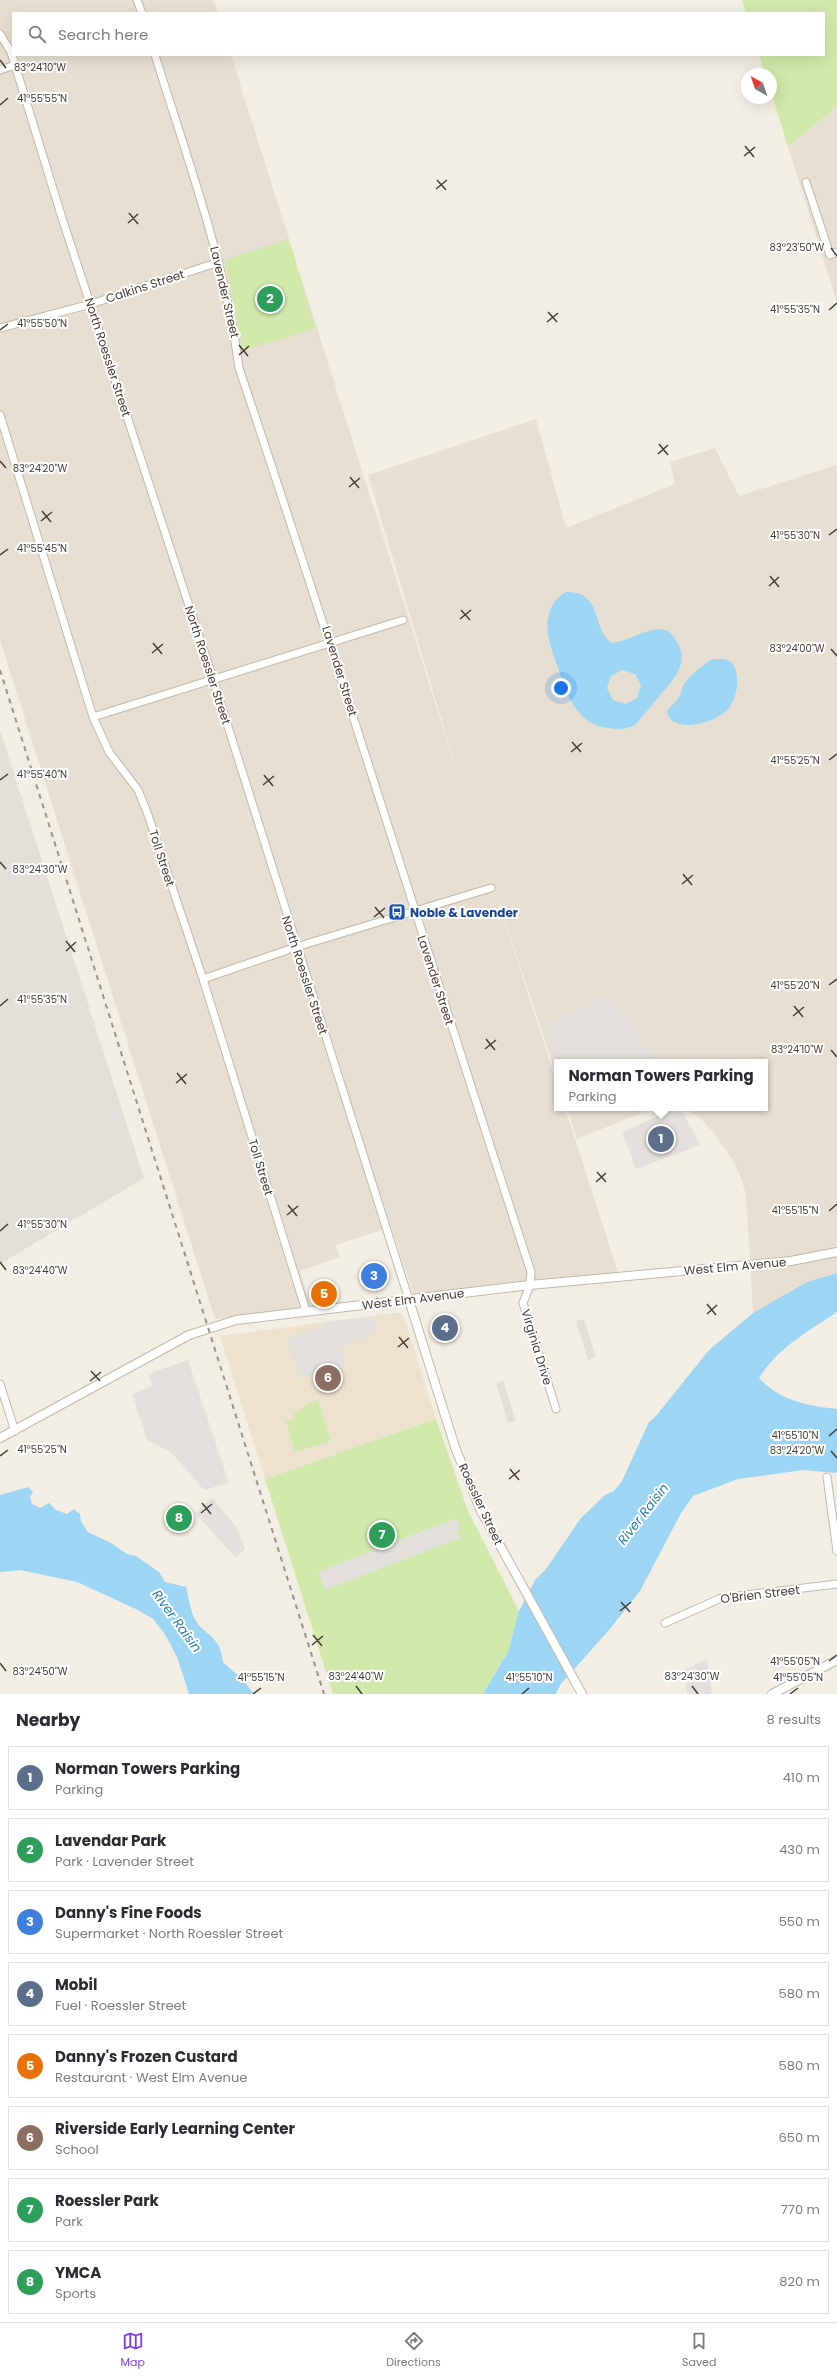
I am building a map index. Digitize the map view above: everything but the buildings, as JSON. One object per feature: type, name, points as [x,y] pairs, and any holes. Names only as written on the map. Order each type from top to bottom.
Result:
[{"type":"street","points":[[137,0],[142,12]]},
{"type":"street","name":"North Roessler Street","points":[[0,34],[12,52]]},
{"type":"street","name":"North Roessler Street","points":[[13,56],[90,304],[213,679],[296,947],[409,1300]]},
{"type":"street","name":"Lavender Street","points":[[155,56],[219,262],[235,333],[239,368],[331,643],[414,911],[531,1272],[530,1285]]},
{"type":"street","points":[[0,70],[15,65]]},
{"type":"street","points":[[806,182],[833,253]]},
{"type":"street","name":"Calkins Street","points":[[0,328],[90,304],[219,262]]},
{"type":"street","name":"Toll Street","points":[[0,415],[93,717],[109,752],[138,790],[203,979],[306,1311]]},
{"type":"street","points":[[93,717],[403,620]]},
{"type":"street","points":[[203,979],[296,947],[490,888]]},
{"type":"street","name":"West Elm Avenue","points":[[0,1438],[189,1335],[236,1320],[530,1285],[791,1260],[837,1252]]},
{"type":"street","name":"Virginia Drive","points":[[530,1285],[523,1303],[556,1409]]},
{"type":"street","name":"Roessler Street","points":[[409,1300],[455,1447],[480,1509],[582,1694]]},
{"type":"street","points":[[0,1384],[14,1431]]},
{"type":"street","points":[[827,1478],[837,1551]]},
{"type":"street","name":"O'Brien Street","points":[[664,1623],[721,1598],[837,1584]]},
{"type":"street","points":[[772,1694],[837,1660]]},
{"type":"shaded area","points":[[0,0],[213,0],[218,12],[12,12],[12,56],[231,56],[462,788],[368,475],[536,419],[566,528],[675,484],[670,462],[715,448],[739,496],[837,465],[837,1273],[807,1282],[753,1313],[746,1194],[734,1162],[714,1133],[703,1121],[690,1111],[768,1111],[768,1059],[554,1059],[554,1068],[487,866],[554,1075],[554,1111],[566,1111],[618,1272],[414,1295],[391,1227],[336,1245],[340,1257],[300,1271],[311,1307],[215,1319],[0,640]]},
{"type":"shaded area","points":[[837,106],[837,303],[788,147]]},
{"type":"shaded area","points":[[0,730],[144,1178],[0,1264]]},
{"type":"shaded area","points":[[605,992],[640,1033],[657,1059],[556,1059],[544,1027]]},
{"type":"shaded area","points":[[568,1111],[647,1111],[577,1139]]},
{"type":"shaded area","points":[[669,1111],[682,1111],[701,1145],[636,1169],[622,1132]]},
{"type":"shaded area","points":[[400,1313],[404,1317],[436,1419],[265,1479],[220,1336]]},
{"type":"shaded area","points":[[375,1316],[377,1331],[371,1332],[370,1336],[342,1348],[347,1364],[299,1379],[286,1338],[322,1326],[324,1322]]},
{"type":"shaded area","points":[[584,1319],[596,1357],[588,1360],[576,1321]]},
{"type":"shaded area","points":[[188,1360],[229,1483],[204,1490],[172,1453],[147,1440],[132,1394],[152,1386],[148,1374]]},
{"type":"shaded area","points":[[503,1380],[516,1421],[508,1423],[496,1383]]},
{"type":"shaded area","points":[[212,1498],[236,1526],[245,1549],[236,1558],[195,1513]]},
{"type":"shaded area","points":[[456,1518],[461,1529],[457,1531],[460,1538],[325,1590],[318,1572]]},
{"type":"shaded area","points":[[707,1659],[712,1694],[687,1694],[685,1678],[681,1671]]},
{"type":"green space","points":[[742,0],[837,0],[837,106],[788,147],[775,104],[777,104],[777,68],[763,68],[759,56],[825,56],[825,12],[746,12]]},
{"type":"green space","points":[[289,239],[315,328],[243,351],[225,260]]},
{"type":"green space","points":[[318,1400],[331,1441],[295,1452],[286,1421],[295,1418],[294,1413],[301,1410],[311,1402]]},
{"type":"green space","points":[[436,1419],[468,1511],[519,1611],[508,1652],[483,1694],[333,1694],[265,1479]]},
{"type":"water","points":[[566,592],[578,593],[586,598],[592,604],[601,629],[612,643],[619,642],[652,630],[668,631],[676,640],[682,657],[678,672],[635,725],[619,729],[598,726],[581,715],[575,707],[570,698],[552,650],[547,624],[550,610],[562,594]],"holes":[[[622,670],[635,674],[641,685],[637,698],[625,704],[613,700],[607,688],[611,676]]]},
{"type":"water","points":[[713,659],[728,660],[735,669],[737,683],[735,697],[729,708],[716,718],[696,724],[686,725],[671,719],[667,712],[676,702],[685,683],[696,671]]},
{"type":"water","name":"River Raisin","points":[[837,1273],[837,1312],[804,1333],[775,1357],[759,1378],[776,1392],[795,1401],[837,1409],[837,1473],[803,1470],[738,1479],[693,1496],[681,1513],[640,1591],[609,1630],[560,1685],[556,1694],[483,1694],[508,1652],[519,1611],[535,1580],[546,1569],[581,1518],[605,1495],[614,1491],[622,1481],[649,1422],[656,1416],[709,1350],[753,1313],[807,1282]]},
{"type":"water","name":"River Raisin","points":[[28,1487],[33,1492],[30,1497],[32,1504],[40,1508],[49,1503],[56,1510],[67,1514],[74,1509],[80,1514],[81,1522],[88,1532],[111,1543],[127,1554],[136,1556],[159,1572],[165,1582],[186,1587],[192,1612],[197,1622],[215,1640],[221,1652],[223,1662],[243,1680],[254,1694],[189,1694],[177,1657],[165,1634],[153,1619],[138,1610],[77,1582],[20,1570],[0,1572],[0,1495]]},
{"type":"railway","points":[[0,670],[324,1694]]},
{"type":"place","name":"Lavendar Park","points":[[270,299]]},
{"type":"place","name":"Noble & Lavender","points":[[397,912]]},
{"type":"place","name":"Norman Towers Parking","points":[[661,1139]]},
{"type":"place","name":"Danny's Fine Foods","points":[[374,1276]]},
{"type":"place","name":"Danny's Frozen Custard","points":[[324,1294]]},
{"type":"place","name":"Mobil","points":[[445,1328]]},
{"type":"place","name":"Riverside Early Learning Center","points":[[328,1378]]},
{"type":"place","name":"YMCA","points":[[179,1518]]},
{"type":"place","name":"Roessler Park","points":[[382,1535]]}]
